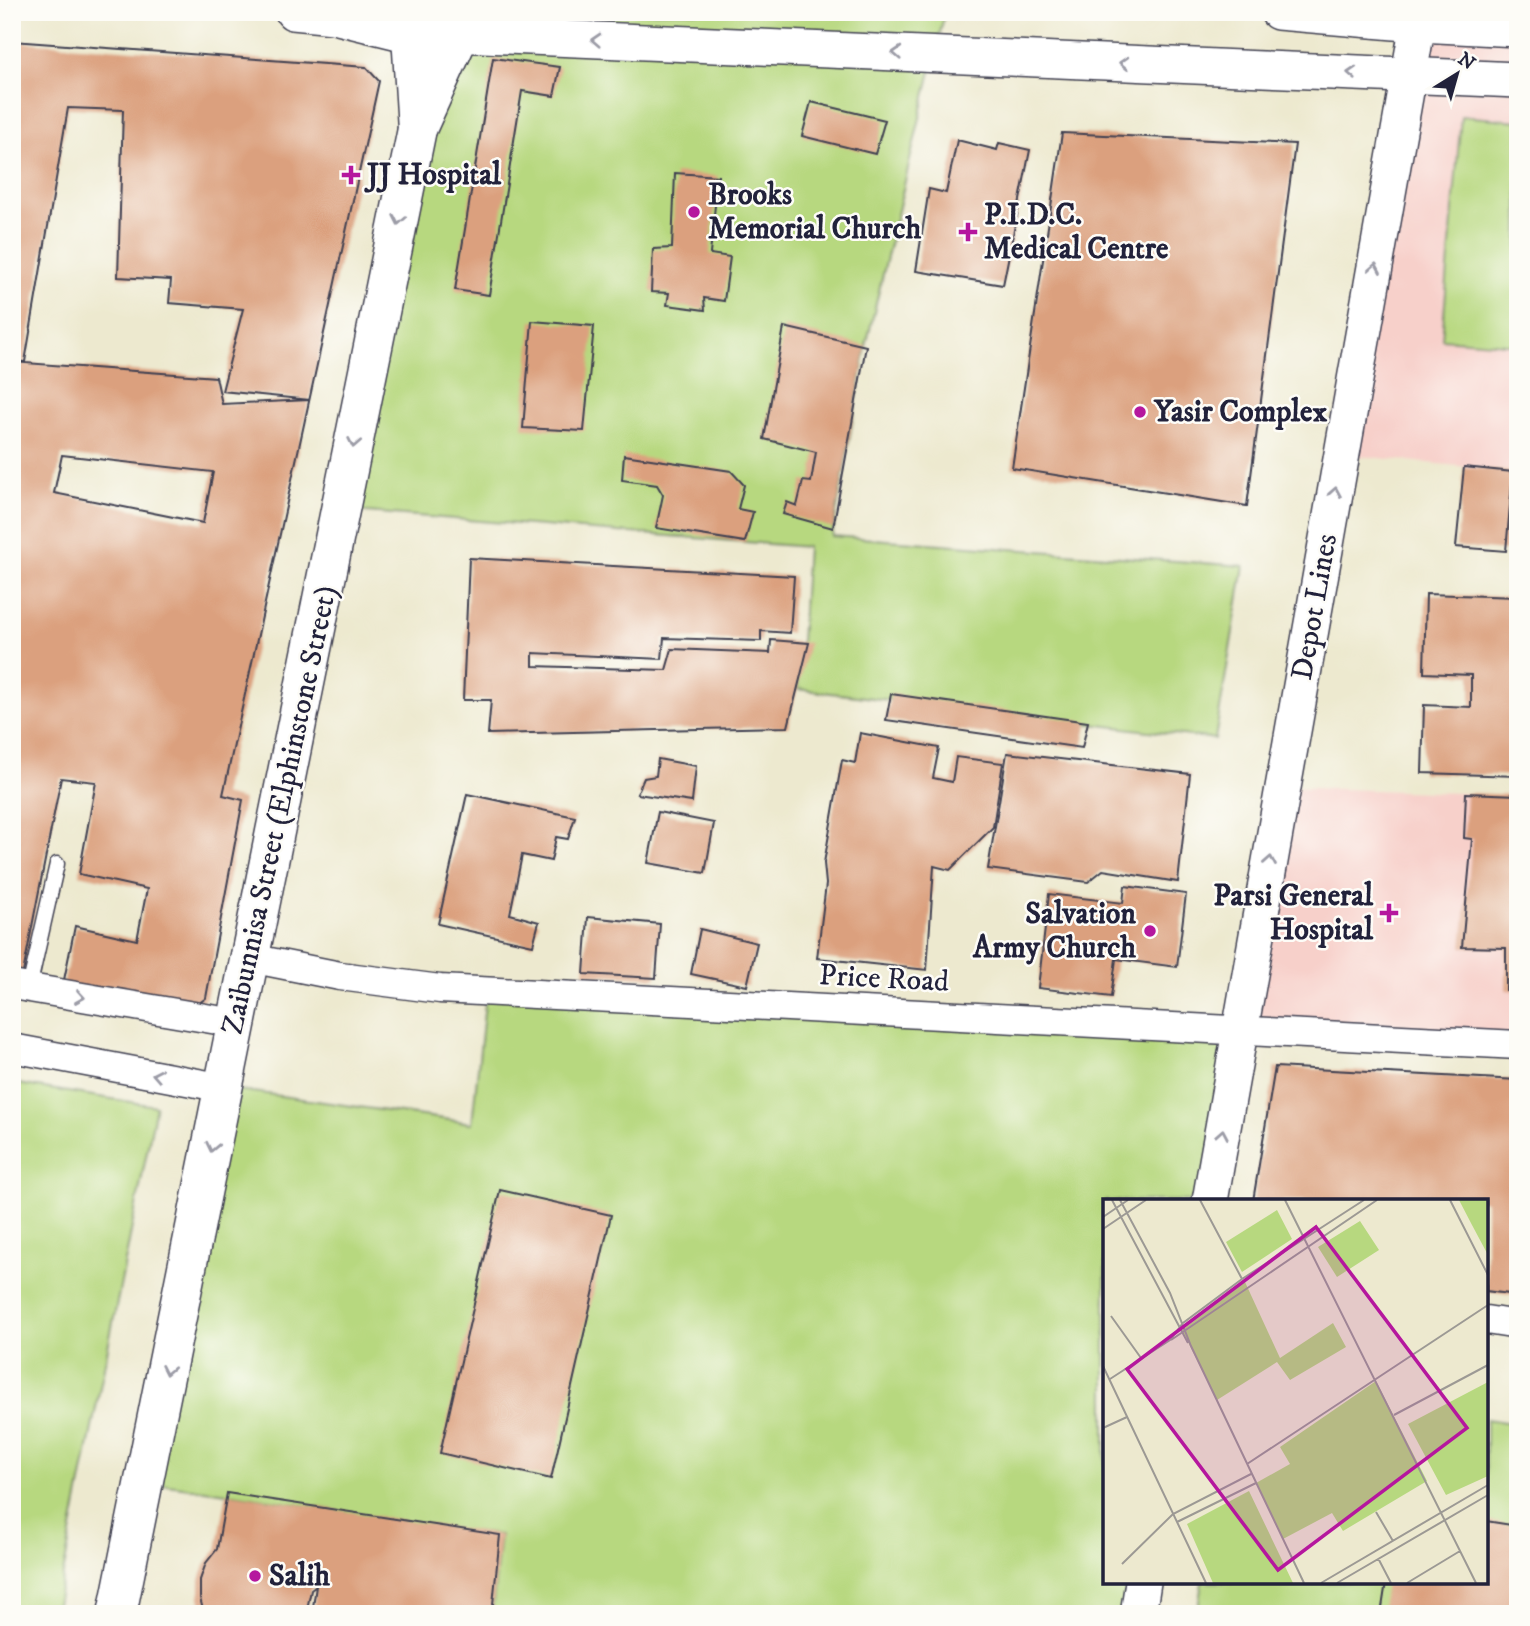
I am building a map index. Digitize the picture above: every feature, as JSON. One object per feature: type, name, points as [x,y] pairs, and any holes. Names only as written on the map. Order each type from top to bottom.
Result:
[{"type":"main road","name":"Zaibunnisa Street (Elphinstone Street)","points":[[117,1614],[417,130],[461,23]]},
{"type":"main road","points":[[413,24],[417,130]]},
{"type":"street","points":[[293,12],[341,14],[413,24],[653,27],[1409,76],[1518,80]]},
{"type":"street","points":[[1278,12],[1419,18],[1518,29]]},
{"type":"street","name":"Depot Lines","points":[[1210,1199],[1419,18]]},
{"type":"street","name":"Price Road","points":[[250,958],[340,976],[440,989],[1518,1045]]},
{"type":"street","points":[[21,987],[235,1023]]},
{"type":"street","points":[[12,1048],[224,1088]]},
{"type":"street","points":[[1488,1320],[1518,1325]]},
{"type":"street","points":[[1138,1614],[1143,1584]]},
{"type":"lane","points":[[21,987],[57,863]]},
{"type":"shaded area","points":[[1418,24],[1518,32],[1518,472],[1328,453]]},
{"type":"shaded area","name":"Parsi General Hospital","points":[[1283,787],[1518,795],[1518,1045],[1240,1031]]},
{"type":"green space","name":"Brooks Memorial Church","points":[[945,12],[866,346],[832,536],[1244,566],[1215,739],[798,689],[807,547],[342,510],[436,15]]},
{"type":"green space","points":[[1461,116],[1518,121],[1518,345],[1442,339]]},
{"type":"green space","points":[[486,994],[1240,1031],[1210,1199],[1103,1199],[1103,1584],[1143,1584],[1138,1614],[492,1614],[500,1535],[144,1482],[224,1088],[472,1123]]},
{"type":"green space","points":[[12,1083],[156,1106],[55,1614],[12,1614]]},
{"type":"green space","points":[[1488,1419],[1518,1424],[1518,1614],[1197,1614],[1202,1584],[1488,1584]]},
{"type":"building","points":[[12,41],[366,67],[379,81],[309,400],[222,391],[243,309],[169,303],[171,280],[118,277],[123,110],[68,108],[25,362],[12,361]]},
{"type":"building","points":[[493,58],[560,67],[554,96],[522,91],[489,295],[455,290]]},
{"type":"building","points":[[811,102],[885,120],[875,154],[802,136]]},
{"type":"building","points":[[1062,133],[1295,144],[1247,506],[1012,468]]},
{"type":"building","name":"P.I.D.C. Medical Centre","points":[[957,140],[997,150],[999,143],[1030,150],[1003,285],[916,271],[929,189],[946,193]]},
{"type":"building","name":"Brooks Memorial Church","points":[[675,173],[718,176],[710,254],[730,257],[724,301],[704,298],[705,310],[667,305],[669,293],[651,292],[653,249],[672,248]]},
{"type":"building","points":[[532,321],[594,326],[584,431],[523,428]]},
{"type":"building","points":[[784,327],[866,346],[833,528],[783,514],[787,502],[797,506],[803,481],[811,482],[816,452],[764,439]]},
{"type":"building","points":[[12,362],[216,377],[222,404],[309,400],[223,795],[243,800],[206,998],[195,1006],[63,985],[75,926],[137,940],[147,889],[79,874],[96,782],[61,778],[22,978],[12,977]],"holes":[[[62,455],[213,472],[203,523],[54,493]]]},
{"type":"building","points":[[624,455],[731,471],[744,485],[738,509],[753,512],[745,542],[656,528],[663,495],[657,485],[622,480]]},
{"type":"building","points":[[1464,467],[1513,472],[1506,551],[1456,547]]},
{"type":"building","points":[[469,558],[794,576],[790,633],[761,631],[761,641],[664,638],[662,659],[533,653],[533,666],[666,670],[672,649],[770,653],[771,640],[809,643],[788,727],[488,734],[491,700],[463,700]]},
{"type":"building","points":[[1426,594],[1518,597],[1518,776],[1422,773],[1424,705],[1471,707],[1471,675],[1424,673]]},
{"type":"building","points":[[891,694],[1088,722],[1082,748],[886,720]]},
{"type":"building","points":[[860,733],[939,748],[933,778],[952,782],[956,757],[1003,763],[993,827],[950,870],[934,866],[927,970],[817,958],[826,884],[824,863],[842,760],[855,763]]},
{"type":"building","points":[[1007,753],[1190,774],[1178,882],[1103,870],[1088,882],[988,869]]},
{"type":"building","points":[[658,759],[696,766],[692,802],[637,794],[644,778],[656,776]]},
{"type":"building","points":[[1466,793],[1518,795],[1518,991],[1506,990],[1506,948],[1462,947],[1472,839],[1464,838]]},
{"type":"building","points":[[467,794],[575,817],[568,839],[556,837],[551,861],[522,855],[510,914],[539,922],[533,945],[438,924]]},
{"type":"building","points":[[658,812],[714,823],[705,873],[648,863]]},
{"type":"building","points":[[1125,886],[1186,894],[1177,967],[1116,959],[1111,997],[1038,988],[1049,894],[1123,903]]},
{"type":"building","points":[[588,917],[660,924],[656,978],[584,974]]},
{"type":"building","points":[[700,929],[757,943],[747,986],[691,974]]},
{"type":"building","points":[[1275,1067],[1518,1080],[1518,1295],[1488,1291],[1488,1199],[1253,1199]]},
{"type":"building","points":[[500,1190],[611,1215],[551,1479],[440,1453]]},
{"type":"building","points":[[227,1493],[500,1535],[492,1614],[312,1614],[316,1586],[311,1590],[306,1614],[204,1614],[200,1598],[200,1580],[206,1563],[217,1549]]},
{"type":"building","points":[[1488,1521],[1518,1526],[1518,1614],[1482,1609],[1481,1614],[1381,1614],[1386,1584],[1488,1584]]},
{"type":"place","name":"JJ Hospital","points":[[351,175]]},
{"type":"place","name":"Brooks Memorial Church","points":[[694,212]]},
{"type":"place","name":"P.I.D.C. Medical Centre","points":[[968,232]]},
{"type":"place","name":"Yasir Complex","points":[[1140,412]]},
{"type":"place","name":"Parsi General Hospital","points":[[1389,913]]},
{"type":"place","name":"Salvation Army Church","points":[[1150,931]]},
{"type":"place","name":"Salih","points":[[255,1576]]}]
